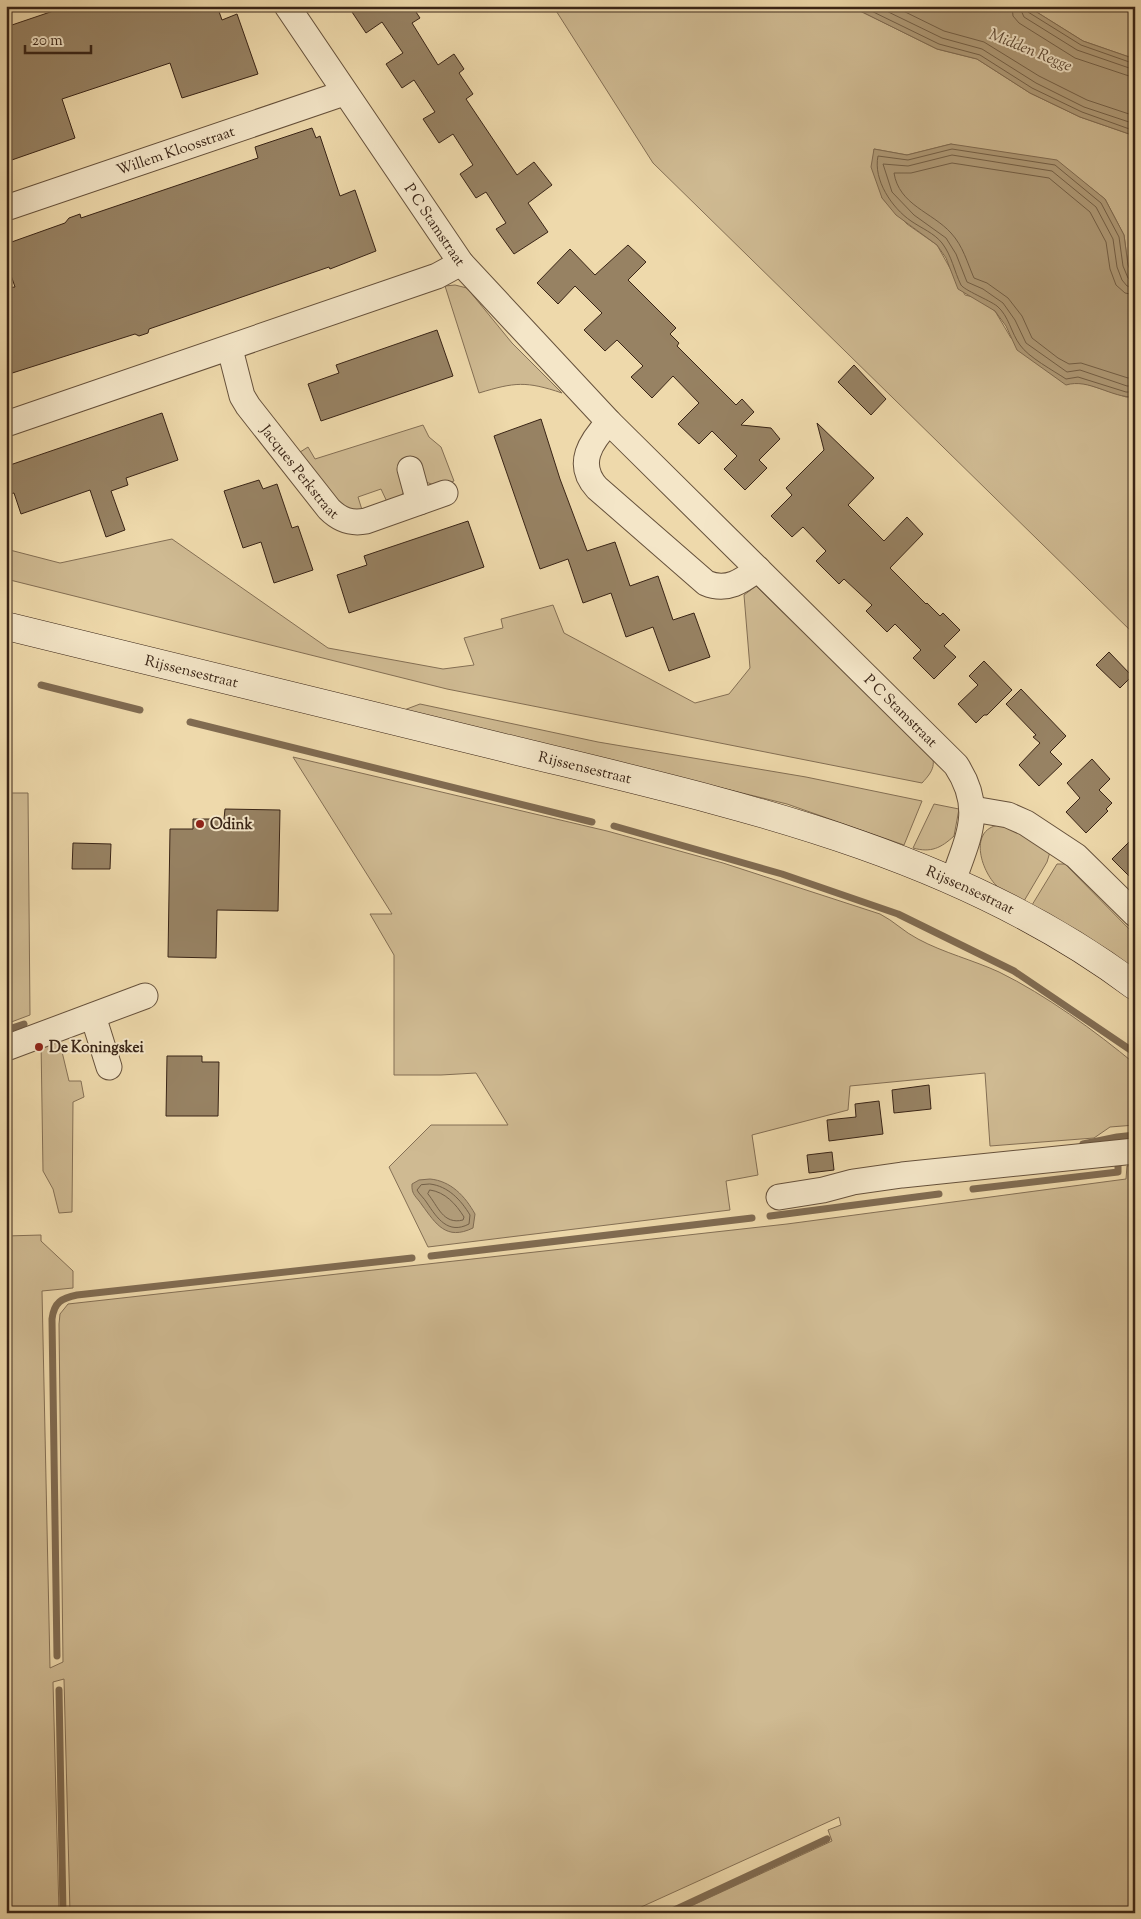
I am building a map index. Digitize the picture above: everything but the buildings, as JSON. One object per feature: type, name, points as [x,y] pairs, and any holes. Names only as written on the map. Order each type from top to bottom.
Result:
[{"type":"main road","name":"Rijssensestraat","points":[[6,626],[760,812],[868,846],[953,881],[1021,915],[1135,986]]},
{"type":"street","name":"P C Stamstraat","points":[[287,6],[344,93],[461,263],[609,422],[949,757],[966,783],[973,809],[971,829],[953,881]]},
{"type":"street","name":"Willem Kloosstraat","points":[[6,208],[344,93]]},
{"type":"street","points":[[6,424],[230,349],[437,276],[461,263]]},
{"type":"street","name":"Jacques Perkstraat","points":[[230,349],[242,396],[248,406],[334,514],[346,521],[360,522],[445,493]]},
{"type":"street","points":[[609,422],[595,437],[586,455],[587,472],[597,488],[706,583],[718,587],[731,586],[758,569]]},
{"type":"street","points":[[410,469],[419,502]]},
{"type":"street","points":[[973,809],[1008,815],[1026,823],[1076,856],[1135,914]]},
{"type":"street","points":[[6,1048],[145,996]]},
{"type":"street","points":[[93,1016],[109,1067]]},
{"type":"street","points":[[779,1197],[823,1190],[853,1182],[902,1175],[1135,1151]]},
{"type":"shaded area","points":[[553,6],[850,6],[937,49],[977,59],[1030,93],[1080,117],[1135,136],[1135,282],[1128,265],[1124,235],[1105,199],[1086,184],[951,144],[907,155],[874,149],[882,198],[907,224],[937,245],[965,295],[977,298],[995,311],[1011,338],[1077,381],[1126,397],[1135,397],[1135,635],[653,163]]},
{"type":"shaded area","points":[[1027,6],[1135,6],[1135,59],[1083,41]]},
{"type":"shaded area","points":[[455,285],[467,288],[512,343],[562,393],[539,386],[520,384],[479,393],[445,286]]},
{"type":"shaded area","points":[[423,425],[429,437],[441,447],[454,481],[439,487],[426,482],[404,491],[402,495],[388,504],[381,489],[358,497],[363,513],[344,511],[297,454],[308,447],[315,459]]},
{"type":"shaded area","points":[[172,539],[328,648],[443,669],[474,665],[464,638],[503,628],[501,619],[553,605],[564,633],[695,703],[729,694],[750,668],[744,595],[756,586],[804,633],[931,747],[933,758],[932,770],[922,783],[447,689],[6,579],[6,549],[60,563]]},
{"type":"shaded area","points":[[420,704],[598,742],[806,777],[922,801],[904,845],[787,804],[404,710]]},
{"type":"shaded area","points":[[293,757],[607,831],[723,863],[880,914],[918,939],[999,972],[1034,991],[1087,1026],[1135,1064],[1135,1125],[1110,1127],[1094,1138],[990,1146],[985,1073],[850,1086],[848,1110],[752,1135],[758,1175],[726,1181],[730,1210],[428,1247],[389,1167],[431,1125],[508,1125],[476,1073],[394,1075],[394,955],[370,914],[392,914]]},
{"type":"shaded area","points":[[6,793],[28,793],[30,1015],[6,1024]]},
{"type":"shaded area","points":[[934,804],[959,809],[954,836],[945,844],[930,850],[913,848]]},
{"type":"shaded area","points":[[999,825],[1013,829],[1050,852],[1047,862],[1024,901],[999,888],[987,873],[983,863],[980,843],[983,835],[989,829]]},
{"type":"shaded area","points":[[1057,864],[1065,864],[1135,935],[1135,971],[1032,905]]},
{"type":"shaded area","points":[[58,1035],[69,1081],[81,1081],[84,1097],[73,1102],[72,1212],[59,1213],[53,1189],[43,1171],[41,1041]]},
{"type":"shaded area","points":[[1135,1165],[1135,1913],[676,1913],[832,1841],[828,1830],[841,1825],[839,1817],[628,1913],[70,1913],[64,1679],[53,1682],[59,1913],[6,1913],[6,1236],[41,1235],[41,1241],[73,1271],[73,1288],[42,1291],[50,1668],[63,1662],[59,1324],[60,1314],[68,1304],[787,1224],[1126,1179],[1127,1166]]},
{"type":"water","name":"Midden Regge","points":[[850,6],[1027,6],[1083,41],[1135,59],[1135,136],[1080,117],[1030,93],[977,59],[937,49]]},
{"type":"water","points":[[951,144],[1057,160],[1105,199],[1124,235],[1128,265],[1135,282],[1135,397],[1117,395],[1083,384],[1066,385],[1017,350],[1006,326],[995,311],[958,289],[946,258],[937,245],[896,215],[882,198],[871,167],[874,149],[907,155]]},
{"type":"water","points":[[419,1180],[438,1180],[451,1186],[467,1201],[475,1214],[473,1228],[456,1233],[437,1224],[412,1191],[412,1184]]},
{"type":"waterway","points":[[41,685],[140,710]]},
{"type":"waterway","points":[[190,722],[592,822]]},
{"type":"waterway","points":[[614,826],[782,874],[898,914],[1014,971],[1135,1053]]},
{"type":"waterway","points":[[6,1030],[24,1024]]},
{"type":"waterway","points":[[1116,1140],[1117,1137],[1135,1135]]},
{"type":"waterway","points":[[1083,1144],[1117,1137]]},
{"type":"waterway","points":[[973,1189],[1118,1172],[1118,1166]]},
{"type":"waterway","points":[[770,1216],[939,1194]]},
{"type":"waterway","points":[[431,1256],[752,1218]]},
{"type":"waterway","points":[[57,1656],[52,1319],[57,1305],[63,1299],[77,1295],[412,1258]]},
{"type":"waterway","points":[[59,1690],[63,1913]]},
{"type":"waterway","points":[[668,1913],[827,1839]]},
{"type":"place","name":"Odink","points":[[200,824]]},
{"type":"place","name":"De Koningskei","points":[[39,1047]]}]
